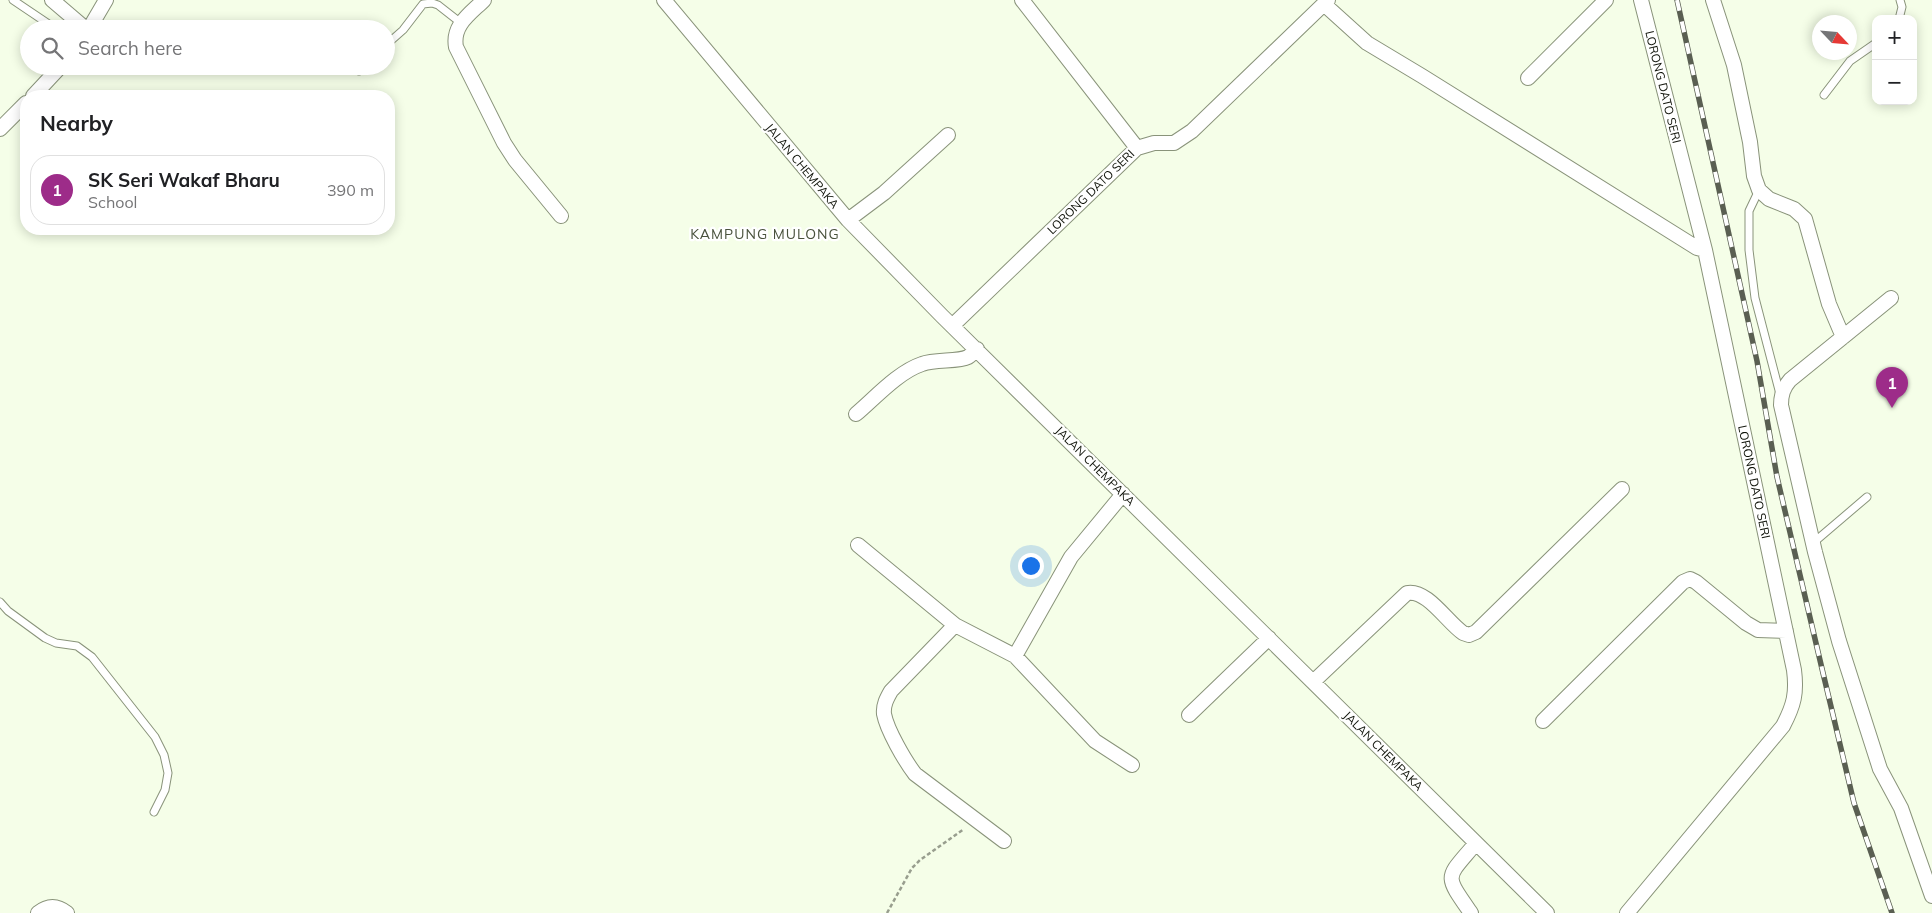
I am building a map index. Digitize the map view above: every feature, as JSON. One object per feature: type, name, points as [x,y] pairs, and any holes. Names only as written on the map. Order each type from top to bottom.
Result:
[{"type":"street","points":[[52,0],[76,20]]},
{"type":"street","points":[[93,20],[106,0]]},
{"type":"street","points":[[484,0],[461,22],[456,30],[454,38],[456,47],[504,143],[515,160],[561,216]]},
{"type":"street","name":"JALAN CHEMPAKA","points":[[664,0],[848,220],[952,326],[1547,913]]},
{"type":"street","points":[[1022,0],[1137,148]]},
{"type":"street","points":[[1528,78],[1606,0]]},
{"type":"street","name":"LORONG DATO SERI","points":[[1627,913],[1784,726],[1792,707],[1796,689],[1786,631],[1705,250],[1641,0]]},
{"type":"street","points":[[1714,0],[1734,65],[1750,142],[1754,176],[1759,190],[1769,199],[1794,209],[1804,219],[1829,304],[1842,337]]},
{"type":"street","points":[[1327,2],[1367,43],[1697,248],[1705,250]]},
{"type":"street","name":"LORONG DATO SERI","points":[[952,326],[1137,148],[1154,143],[1174,143],[1183,138],[1327,2]]},
{"type":"street","points":[[39,90],[54,75]]},
{"type":"street","points":[[0,129],[20,109]]},
{"type":"street","points":[[848,220],[884,193],[948,135]]},
{"type":"street","points":[[1890,298],[1790,380],[1784,387],[1781,405],[1812,544],[1839,641],[1880,769],[1901,808],[1927,868],[1932,896]]},
{"type":"street","points":[[856,414],[907,370],[938,360],[967,357],[977,349]]},
{"type":"street","points":[[1314,682],[1406,593],[1413,592],[1422,596],[1463,633],[1469,635],[1476,632],[1622,489]]},
{"type":"street","points":[[1015,656],[1071,557],[1123,494]]},
{"type":"street","points":[[858,545],[955,625],[1015,656],[1094,741],[1132,765]]},
{"type":"street","points":[[1543,721],[1683,582],[1690,579],[1746,623],[1758,630],[1786,631]]},
{"type":"street","points":[[955,625],[891,691],[885,701],[884,713],[907,764],[915,774],[1004,841]]},
{"type":"street","points":[[1189,715],[1269,638]]},
{"type":"street","points":[[1471,913],[1454,888],[1451,878],[1454,869],[1476,843]]},
{"type":"street","points":[[38,913],[49,907],[57,907],[67,913]]},
{"type":"lane","points":[[13,0],[43,20]]},
{"type":"lane","points":[[1900,0],[1902,7],[1900,15]]},
{"type":"lane","points":[[395,37],[403,30],[423,4],[432,2],[461,22]]},
{"type":"lane","points":[[1824,95],[1850,61],[1872,46]]},
{"type":"lane","points":[[1759,190],[1749,211],[1750,260],[1755,298],[1781,396]]},
{"type":"lane","points":[[1812,544],[1867,497]]},
{"type":"lane","points":[[0,602],[8,611],[45,638],[56,643],[76,646],[92,657],[154,737],[164,755],[168,773],[165,790],[154,812]]},
{"type":"path","points":[[887,913],[916,864],[964,829],[973,818]]},
{"type":"railway","points":[[1677,0],[1757,361],[1777,477],[1823,673],[1854,803],[1892,913]]},
{"type":"place","name":"SK Seri Wakaf Bharu","points":[[1892,408]]},
{"type":"district","name":"KAMPUNG MULONG","points":[[765,234]]}]
